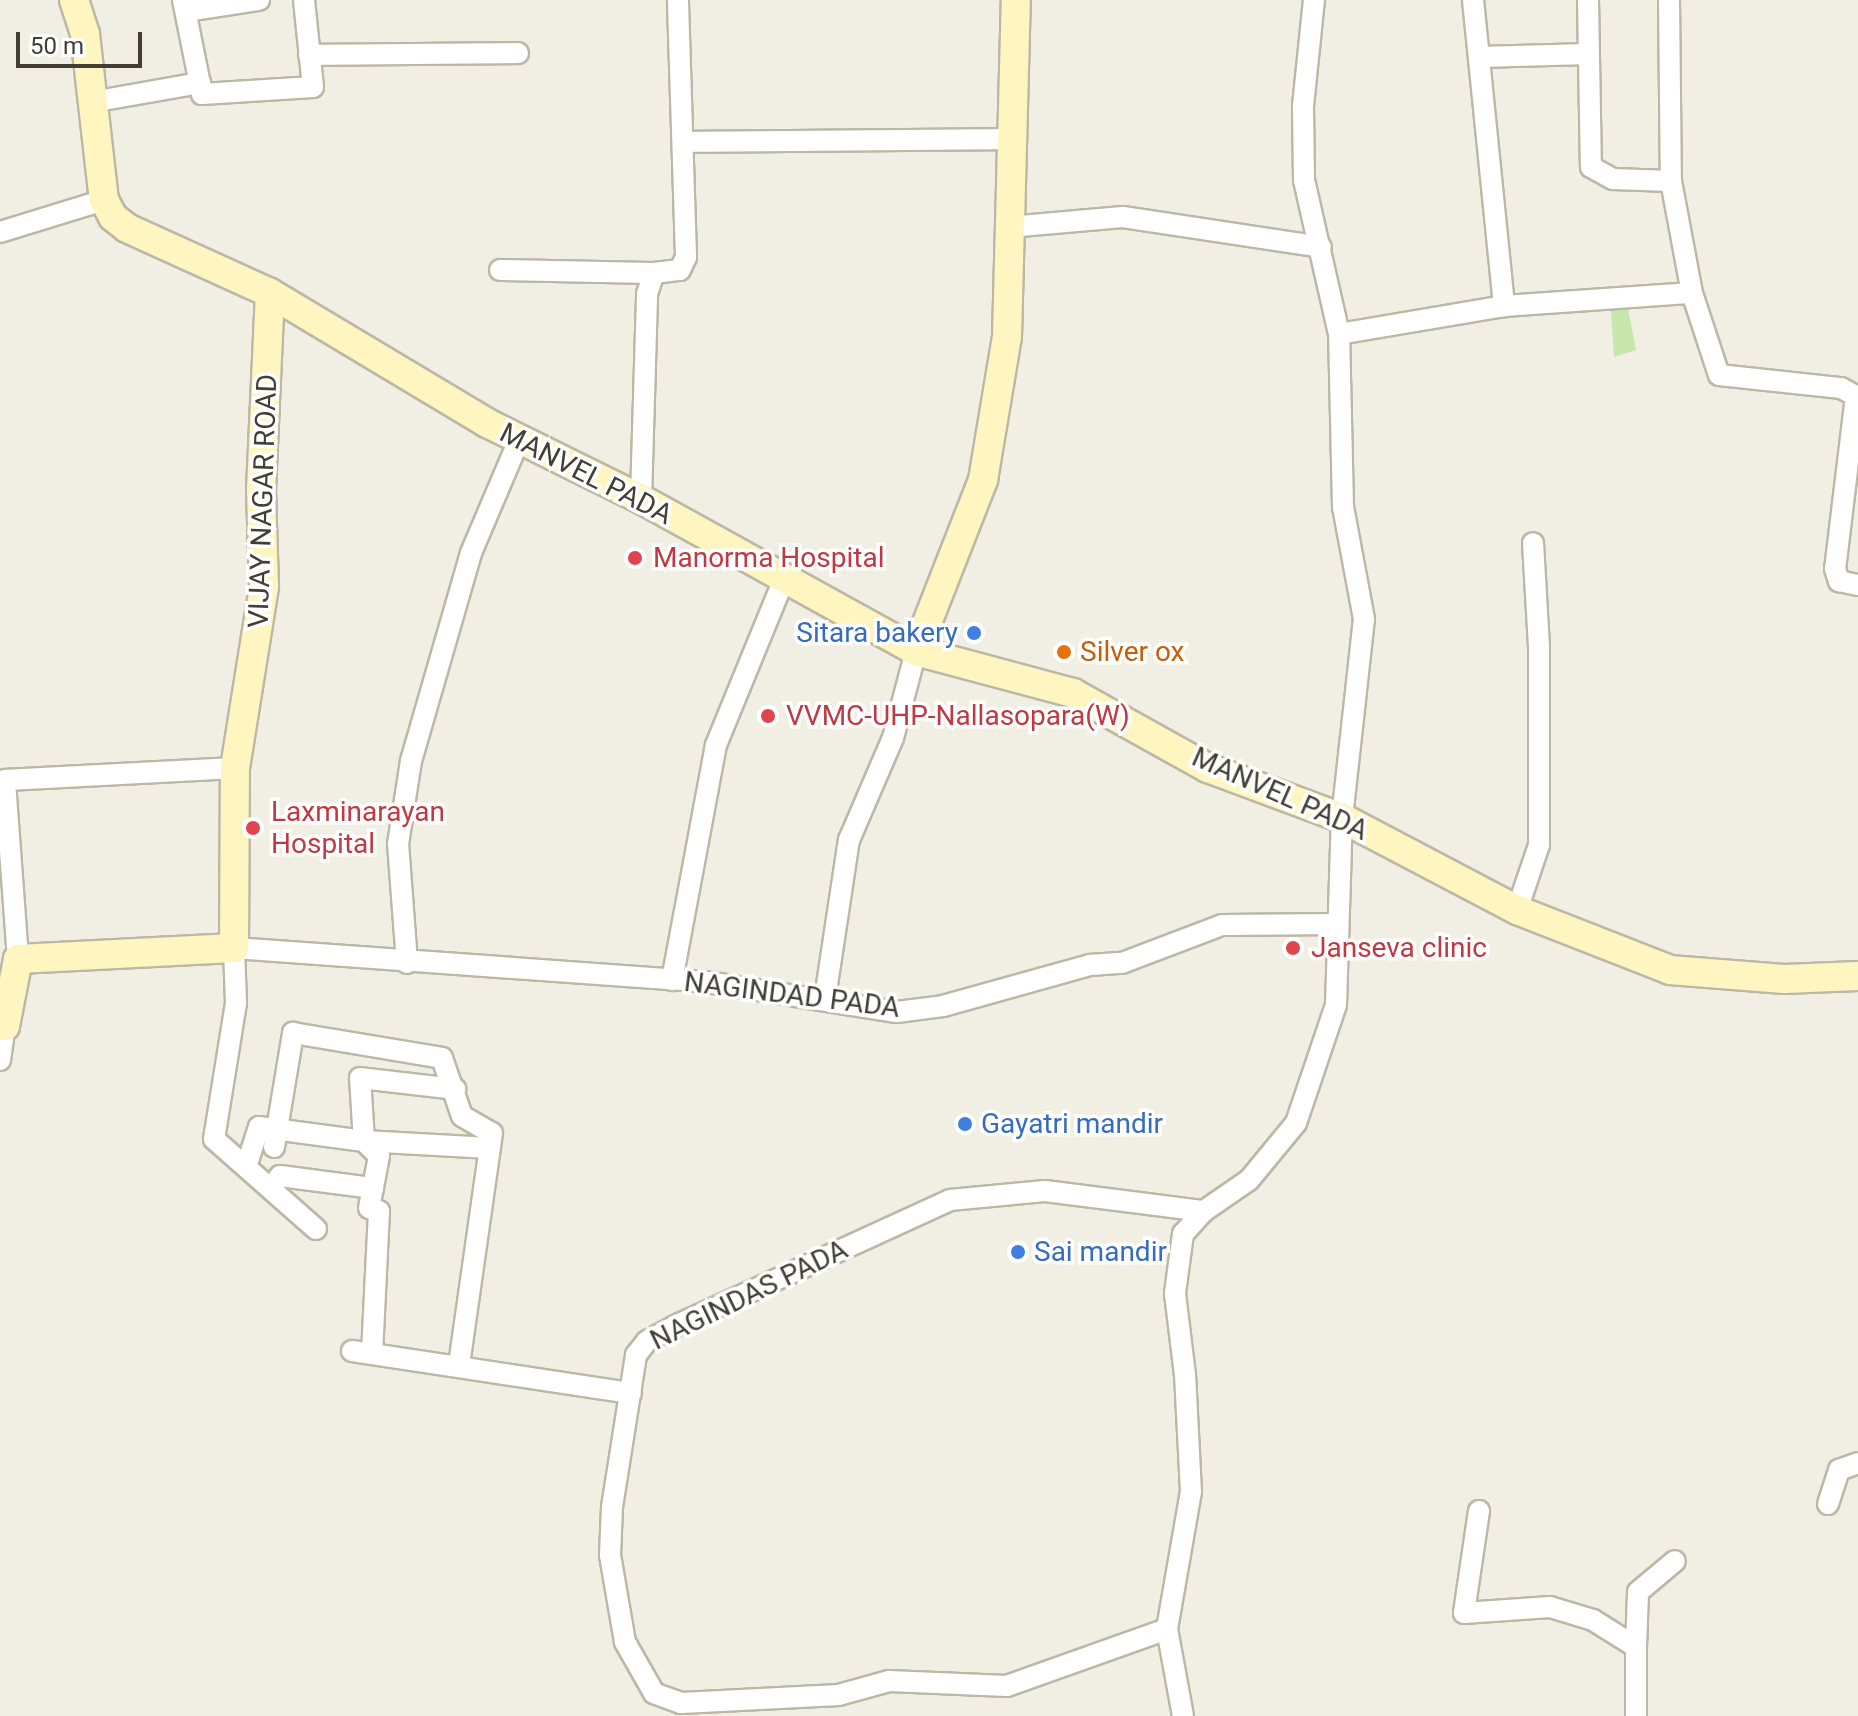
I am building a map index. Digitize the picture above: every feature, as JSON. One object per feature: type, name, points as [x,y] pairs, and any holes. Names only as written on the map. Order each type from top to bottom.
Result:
[{"type":"main road","points":[[74,0],[85,34],[104,200]]},
{"type":"main road","points":[[916,651],[983,480],[1007,337],[1016,0]]},
{"type":"main road","name":"MANVEL PADA","points":[[104,200],[113,217],[127,228],[270,293],[519,440],[641,499],[916,651],[1073,693],[1208,768],[1342,818],[1517,910],[1670,970],[1784,979],[1858,976]]},
{"type":"main road","name":"VIJAY NAGAR ROAD","points":[[234,948],[235,768],[263,599],[261,490],[270,293]]},
{"type":"main road","points":[[2,1026],[18,959],[234,948]]},
{"type":"street","points":[[259,0],[184,6],[202,94],[313,87],[304,0]]},
{"type":"street","points":[[500,270],[654,273],[680,270],[686,264],[685,142],[678,0]]},
{"type":"street","points":[[1183,1716],[1167,1629],[1191,1492],[1176,1269],[1183,1234],[1204,1211],[1249,1180],[1296,1123],[1336,1005],[1342,818],[1364,619],[1343,507],[1339,334],[1304,180],[1303,106],[1314,0]]},
{"type":"street","points":[[1473,0],[1504,306]]},
{"type":"street","points":[[1588,0],[1591,167],[1613,179],[1671,181]]},
{"type":"street","points":[[1669,0],[1671,181],[1692,293],[1719,375],[1841,388],[1856,396],[1835,569],[1839,581],[1858,585]]},
{"type":"street","points":[[309,55],[518,53]]},
{"type":"street","points":[[1479,57],[1588,54]]},
{"type":"street","points":[[92,102],[200,83]]},
{"type":"street","points":[[685,142],[1011,139]]},
{"type":"street","points":[[0,232],[104,200]]},
{"type":"street","points":[[1009,227],[1123,217],[1321,247]]},
{"type":"street","points":[[641,499],[647,294],[654,273]]},
{"type":"street","points":[[1339,334],[1504,306],[1692,293]]},
{"type":"street","points":[[407,963],[398,844],[411,761],[471,553],[519,440]]},
{"type":"street","points":[[1517,910],[1539,845],[1539,647],[1533,543]]},
{"type":"street","points":[[672,980],[716,745],[784,579]]},
{"type":"street","points":[[825,998],[849,840],[893,738],[916,651]]},
{"type":"street","points":[[18,959],[5,780],[235,768]]},
{"type":"street","name":"NAGINDAD PADA","points":[[234,948],[672,980],[825,998],[897,1012],[943,1006],[1090,965],[1122,963],[1222,925],[1338,924]]},
{"type":"street","points":[[234,948],[236,1003],[214,1139],[316,1229]]},
{"type":"street","points":[[0,1060],[2,1026]]},
{"type":"street","points":[[276,1138],[293,1033],[442,1058],[462,1116],[492,1133],[459,1366]]},
{"type":"street","points":[[455,1089],[360,1078],[364,1141],[379,1156],[369,1208],[379,1211],[362,1352],[631,1393]]},
{"type":"street","points":[[246,1167],[259,1127],[276,1138],[490,1148]]},
{"type":"street","points":[[271,1188],[280,1176],[373,1188]]},
{"type":"street","name":"NAGINDAS PADA","points":[[1167,1629],[1007,1686],[889,1681],[839,1695],[681,1703],[654,1693],[625,1642],[610,1555],[636,1355],[647,1341],[950,1200],[1045,1191],[1204,1211]]},
{"type":"street","points":[[1828,1504],[1839,1470],[1858,1463]]},
{"type":"street","points":[[1479,1511],[1464,1613],[1550,1607],[1593,1620],[1636,1647]]},
{"type":"street","points":[[1636,1716],[1638,1592],[1675,1561]]},
{"type":"green space","points":[[1628,309],[1636,350],[1614,357],[1611,310]]},
{"type":"place","name":"Manorma Hospital","points":[[635,558]]},
{"type":"place","name":"Sitara bakery","points":[[974,633]]},
{"type":"place","name":"Silver ox","points":[[1064,652]]},
{"type":"place","name":"VVMC-UHP-Nallasopara(W)","points":[[768,716]]},
{"type":"place","name":"Laxminarayan Hospital","points":[[253,828]]},
{"type":"place","name":"Janseva clinic","points":[[1293,948]]},
{"type":"place","name":"Gayatri mandir","points":[[965,1124]]},
{"type":"place","name":"Sai mandir","points":[[1018,1252]]}]
